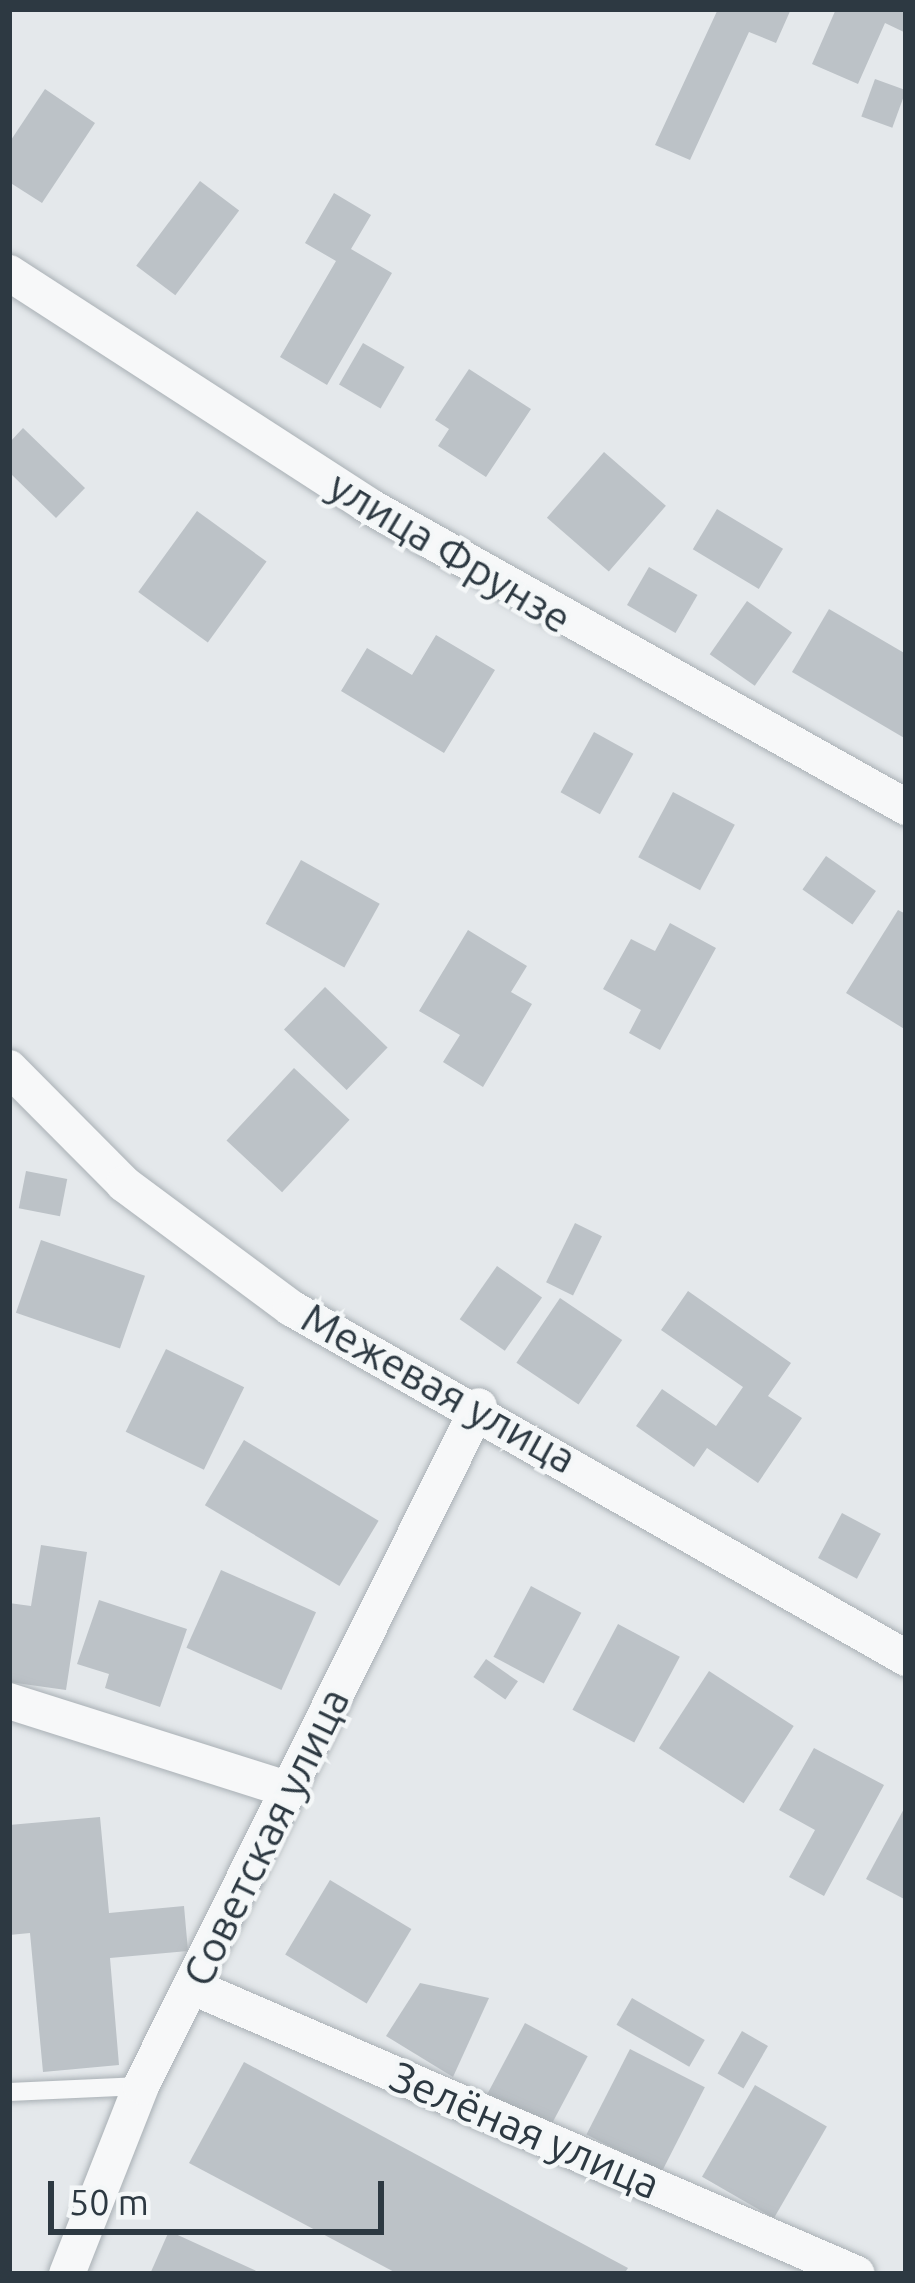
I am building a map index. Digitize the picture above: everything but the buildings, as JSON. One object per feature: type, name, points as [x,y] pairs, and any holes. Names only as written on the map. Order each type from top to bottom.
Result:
[{"type":"street","name":"улица Фрунзе","points":[[9,273],[367,505],[906,807]]},
{"type":"street","name":"Межевая улица","points":[[9,1068],[124,1184],[291,1308],[479,1406],[906,1658]]},
{"type":"street","name":"Советская улица","points":[[68,2274],[141,2086],[194,1988],[479,1406]]},
{"type":"street","points":[[9,1701],[287,1790]]},
{"type":"street","name":"Зелёная улица","points":[[194,1988],[818,2265],[856,2274]]},
{"type":"lane","points":[[9,2092],[141,2086]]}]
